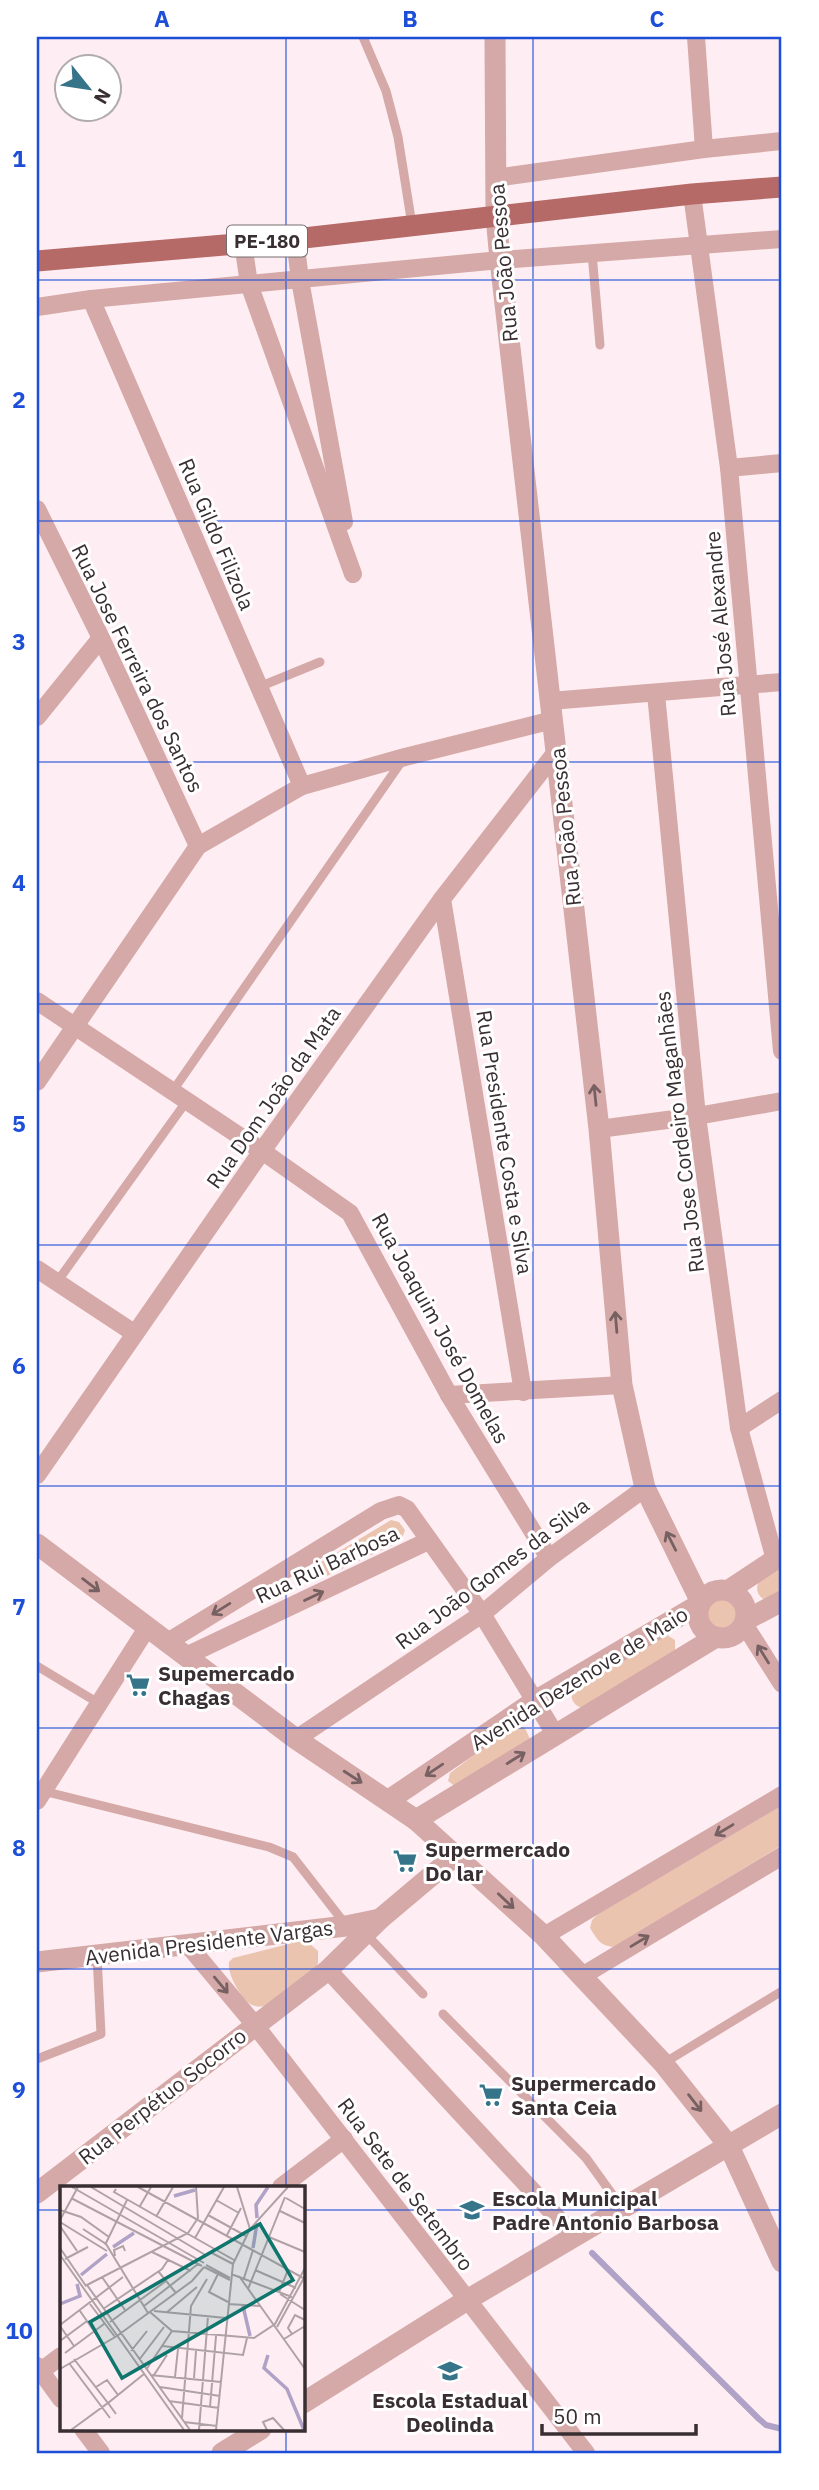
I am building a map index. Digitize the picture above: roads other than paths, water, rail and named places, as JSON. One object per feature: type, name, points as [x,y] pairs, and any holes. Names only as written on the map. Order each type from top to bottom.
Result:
[{"type":"main road","name":"PE-180","points":[[37,261],[295,239],[692,194],[782,187]]},
{"type":"street","name":"Rua João Pessoa","points":[[495,37],[495,178],[500,260],[599,1129],[622,1385],[645,1488],[701,1603]]},
{"type":"street","points":[[695,37],[704,149]]},
{"type":"street","points":[[495,178],[782,141]]},
{"type":"street","name":"Rua José Alexandre","points":[[692,194],[729,468],[782,1051]]},
{"type":"street","points":[[243,243],[249,284],[353,574],[295,239]]},
{"type":"street","points":[[37,307],[91,299],[500,260],[782,239]]},
{"type":"street","name":"Rua Gildo Filizola","points":[[91,299],[302,786]]},
{"type":"street","points":[[729,468],[782,463]]},
{"type":"street","name":"Rua Jose Ferreira dos Santos","points":[[37,509],[101,638],[198,846]]},
{"type":"street","points":[[37,717],[101,638]]},
{"type":"street","points":[[37,1082],[198,846],[302,786],[552,711],[656,694],[782,682]]},
{"type":"street","name":"Rua Jose Cordeiro Maganhães","points":[[656,694],[696,1116],[739,1428],[778,1558]]},
{"type":"street","name":"Rua Dom João da Mata","points":[[37,1475],[134,1333],[442,899],[556,752]]},
{"type":"street","name":"Rua Presidente Costa e Silva","points":[[442,899],[523,1392]]},
{"type":"street","name":"Rua Joaquim José Domelas","points":[[37,1001],[350,1213],[449,1395],[549,1558]]},
{"type":"street","points":[[599,1129],[782,1101]]},
{"type":"street","points":[[37,1269],[134,1333]]},
{"type":"street","points":[[449,1395],[622,1385]]},
{"type":"street","points":[[739,1428],[782,1400]]},
{"type":"street","name":"Rua João Gomes da Silva","points":[[296,1739],[482,1615],[549,1558],[645,1488]]},
{"type":"street","name":"Rua Rui Barbosa","points":[[166,1643],[390,1506],[399,1505],[407,1509],[482,1615],[555,1734]]},
{"type":"street","name":"Rua Rui Barbosa","points":[[186,1657],[428,1541]]},
{"type":"street","points":[[37,1544],[296,1739],[416,1820],[544,1936],[663,2063],[729,2146],[780,2252]]},
{"type":"street","points":[[729,1590],[778,1558]]},
{"type":"street","points":[[782,1601],[745,1622],[733,1636],[716,1637],[707,1633],[700,1624],[698,1614],[701,1603],[708,1594],[729,1590],[736,1593],[744,1602],[747,1613],[745,1622],[782,1684]]},
{"type":"street","name":"Avenida Dezenove de Maio","points":[[389,1800],[535,1701],[701,1603]]},
{"type":"street","points":[[40,1796],[147,1628]]},
{"type":"street","name":"Avenida Dezenove de Maio","points":[[416,1820],[716,1637]]},
{"type":"street","points":[[544,1936],[782,1795]]},
{"type":"street","name":"Rua Perpétuo Socorro","points":[[37,2193],[328,1970],[364,1926],[456,1855]]},
{"type":"street","points":[[582,1976],[782,1856]]},
{"type":"street","name":"Avenida Presidente Vargas","points":[[37,1962],[364,1926]]},
{"type":"street","name":"Rua Sete de Setembro","points":[[188,1945],[255,2025],[586,2453]]},
{"type":"street","points":[[328,1970],[575,2237]]},
{"type":"street","points":[[304,2402],[467,2300],[782,2114]]},
{"type":"street","points":[[282,2186],[344,2139]]},
{"type":"street","points":[[60,2357],[38,2370],[60,2398]]},
{"type":"street","points":[[84,2430],[101,2453]]},
{"type":"street","points":[[222,2453],[259,2430]]},
{"type":"lane","points":[[363,37],[386,91],[395,125],[412,225]]},
{"type":"lane","points":[[592,253],[600,345]]},
{"type":"lane","points":[[259,687],[320,662]]},
{"type":"lane","points":[[57,1282],[405,757]]},
{"type":"lane","points":[[37,1666],[100,1704]]},
{"type":"lane","points":[[40,1796],[269,1847],[293,1857],[364,1926],[423,1994]]},
{"type":"lane","points":[[37,2059],[101,2034],[97,1956]]},
{"type":"lane","points":[[663,2063],[782,1991]]},
{"type":"lane","points":[[443,2014],[586,2158],[623,2209]]},
{"type":"waterway","points":[[592,2253],[759,2419],[766,2425],[782,2429]]},
{"type":"place","name":"Supemercado Chagas","points":[[138,1685]]},
{"type":"place","name":"Supermercado Do lar","points":[[405,1861]]},
{"type":"place","name":"Supermercado Santa Ceia","points":[[491,2095]]},
{"type":"place","name":"Escola Municipal Padre Antonio Barbosa","points":[[472,2210]]},
{"type":"place","name":"Escola Estadual Deolinda","points":[[450,2371]]}]
